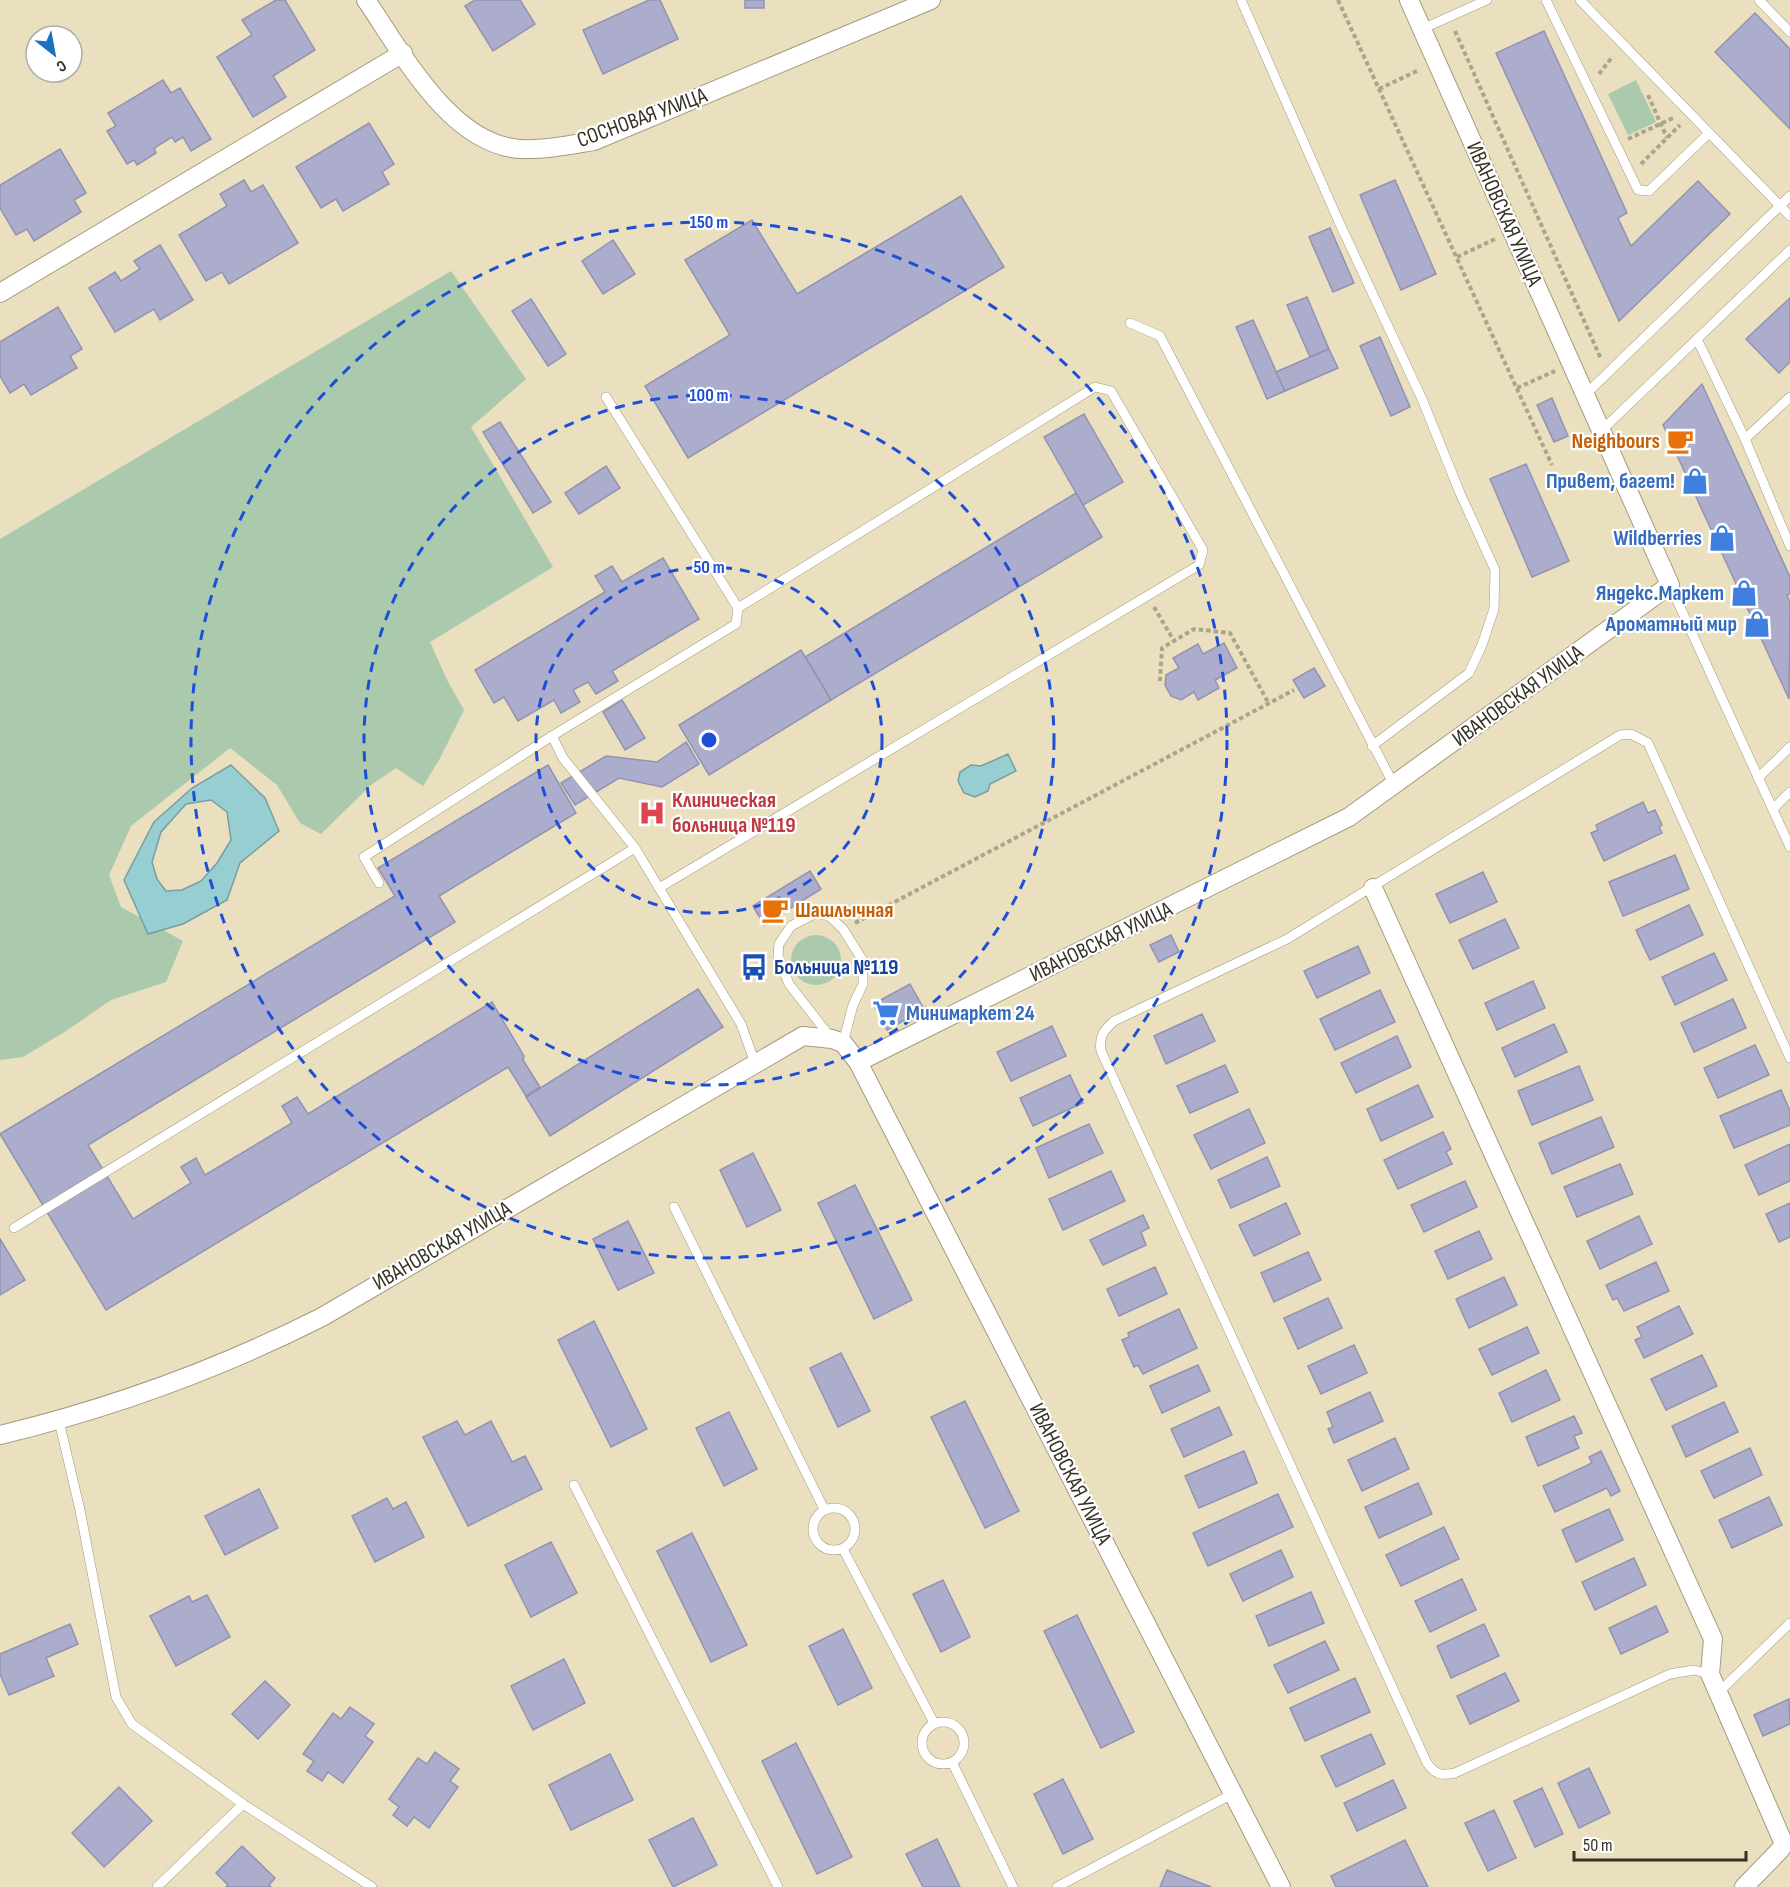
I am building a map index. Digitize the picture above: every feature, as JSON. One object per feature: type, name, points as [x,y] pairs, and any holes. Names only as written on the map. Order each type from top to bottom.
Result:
[{"type":"street","name":"СОСНОВАЯ УЛИЦА","points":[[366,0],[434,98],[463,124],[489,141],[519,148],[555,148],[594,141],[931,0]]},
{"type":"street","name":"ИВАНОВСКАЯ УЛИЦА","points":[[858,1062],[1349,817],[1670,585],[1409,0]]},
{"type":"street","points":[[0,292],[403,53]]},
{"type":"street","points":[[1373,888],[1713,1639],[1710,1674],[1787,1842],[1744,1887]]},
{"type":"street","name":"ИВАНОВСКАЯ УЛИЦА","points":[[0,1434],[59,1421],[178,1381],[263,1347],[312,1322],[803,1036],[838,1041],[858,1062],[1281,1887]]},
{"type":"lane","points":[[1241,0],[1339,222],[1422,399],[1460,493],[1495,570],[1494,609],[1482,645],[1468,673],[1372,746]]},
{"type":"lane","points":[[1422,29],[1487,0]]},
{"type":"lane","points":[[1546,0],[1638,190],[1649,191],[1709,133]]},
{"type":"lane","points":[[1580,0],[1790,216]]},
{"type":"lane","points":[[1759,0],[1790,32]]},
{"type":"lane","points":[[1585,395],[1790,196]]},
{"type":"lane","points":[[1601,431],[1790,250]]},
{"type":"lane","points":[[1130,323],[1160,336],[1394,785]]},
{"type":"lane","points":[[1698,339],[1745,440],[1790,546]]},
{"type":"lane","points":[[659,888],[1199,566],[1203,550],[1111,391],[1095,387],[738,608]]},
{"type":"lane","points":[[379,882],[364,857],[552,736],[736,624],[738,608],[606,397]]},
{"type":"lane","points":[[1745,440],[1790,397]]},
{"type":"lane","points":[[1670,585],[1790,847]]},
{"type":"lane","points":[[1710,1674],[1694,1670],[1670,1674],[1455,1773],[1442,1776],[1434,1772],[1427,1763],[1101,1051],[1100,1041],[1102,1031],[1114,1021],[1287,939],[1620,735],[1631,734],[1638,736],[1648,744],[1790,1058]]},
{"type":"lane","points":[[552,736],[562,758],[635,848],[741,1024],[755,1063]]},
{"type":"lane","points":[[1758,778],[1790,747]]},
{"type":"lane","points":[[1773,809],[1790,792]]},
{"type":"lane","points":[[14,1228],[635,848]]},
{"type":"lane","points":[[816,914],[829,916],[843,929],[863,961],[863,984],[838,1041],[789,984],[778,956],[779,944],[791,926],[816,914]]},
{"type":"lane","points":[[675,1207],[824,1509]]},
{"type":"lane","points":[[59,1421],[80,1510],[116,1697],[132,1724],[243,1804],[372,1887]]},
{"type":"lane","points":[[574,1485],[778,1887]]},
{"type":"lane","points":[[836,1507],[846,1511],[854,1520],[855,1530],[852,1541],[843,1549],[832,1551],[821,1547],[814,1538],[812,1527],[816,1516],[824,1509],[836,1507]]},
{"type":"lane","points":[[843,1549],[933,1723]]},
{"type":"lane","points":[[1718,1693],[1790,1623]]},
{"type":"lane","points":[[945,1721],[955,1725],[963,1733],[965,1744],[961,1755],[952,1762],[941,1764],[930,1761],[923,1752],[921,1741],[925,1730],[933,1723],[945,1721]]},
{"type":"lane","points":[[952,1762],[1013,1887]]},
{"type":"lane","points":[[1057,1887],[1234,1793]]},
{"type":"lane","points":[[157,1887],[243,1804]]},
{"type":"path","points":[[1338,0],[1552,465]]},
{"type":"path","points":[[1449,17],[1607,373]]},
{"type":"path","points":[[1586,82],[1598,75],[1623,44]]},
{"type":"path","points":[[1379,89],[1436,62]]},
{"type":"path","points":[[1648,69],[1641,78],[1668,138]]},
{"type":"path","points":[[1616,145],[1688,111]]},
{"type":"path","points":[[1630,175],[1668,138],[1688,111]]},
{"type":"path","points":[[1457,257],[1512,231]]},
{"type":"path","points":[[1517,388],[1571,364]]},
{"type":"path","points":[[1147,596],[1174,641]]},
{"type":"path","points":[[1160,681],[1162,648],[1194,629],[1230,633],[1269,704]]},
{"type":"path","points":[[843,929],[1294,690]]},
{"type":"green space","points":[[1636,80],[1656,122],[1628,135],[1608,94]]},
{"type":"green space","points":[[451,271],[526,379],[471,427],[553,567],[430,642],[464,710],[423,786],[396,768],[371,785],[321,834],[300,823],[277,785],[230,748],[131,826],[109,875],[121,907],[183,941],[166,982],[111,1000],[23,1057],[0,1060],[0,539]]},
{"type":"green space","points":[[811,935],[821,935],[834,942],[841,955],[841,965],[834,978],[821,985],[811,985],[802,981],[795,974],[791,965],[791,955],[795,946],[802,939]]},
{"type":"water","points":[[1008,754],[1016,771],[990,784],[988,791],[975,797],[964,793],[958,781],[960,772],[971,765],[981,766]]},
{"type":"water","points":[[231,765],[265,798],[279,831],[240,863],[227,900],[183,924],[148,934],[124,880],[154,822],[192,788]],"holes":[[[211,800],[227,812],[231,840],[217,863],[201,881],[182,890],[166,891],[157,879],[152,862],[161,832],[186,804]]]},
{"type":"building","points":[[276,0],[285,0],[315,50],[273,76],[286,97],[253,117],[217,57],[252,35],[242,20]]},
{"type":"building","points":[[475,0],[520,0],[535,24],[493,51],[465,6]]},
{"type":"building","points":[[649,0],[660,0],[678,39],[603,74],[583,30]]},
{"type":"building","points":[[745,0],[764,0],[764,8],[745,8]]},
{"type":"building","points":[[1755,13],[1790,49],[1790,129],[1715,52]]},
{"type":"building","points":[[1544,31],[1627,213],[1618,218],[1631,246],[1698,181],[1730,214],[1619,321],[1496,53]]},
{"type":"building","points":[[163,80],[171,93],[180,88],[211,139],[191,151],[183,137],[175,142],[172,137],[154,148],[156,153],[137,165],[134,160],[127,164],[107,131],[116,126],[108,113]]},
{"type":"building","points":[[369,123],[394,164],[382,172],[389,184],[343,211],[336,199],[321,208],[296,167]]},
{"type":"building","points":[[60,149],[86,193],[74,200],[81,212],[34,241],[27,229],[16,235],[0,208],[0,185]]},
{"type":"building","points":[[244,180],[251,192],[263,185],[298,243],[229,284],[222,272],[206,281],[179,235],[227,206],[220,194]]},
{"type":"building","points":[[1395,180],[1436,274],[1401,290],[1360,195]]},
{"type":"building","points":[[961,196],[1004,267],[688,458],[645,386],[730,335],[685,260],[752,220],[797,294]]},
{"type":"building","points":[[1330,228],[1354,283],[1333,292],[1309,237]]},
{"type":"building","points":[[613,240],[635,274],[603,294],[582,261]]},
{"type":"building","points":[[160,245],[193,300],[160,320],[154,309],[115,332],[89,288],[115,272],[121,281],[140,269],[134,261]]},
{"type":"building","points":[[1307,297],[1329,349],[1310,357],[1287,305]]},
{"type":"building","points":[[1790,298],[1790,362],[1779,373],[1746,339]]},
{"type":"building","points":[[531,299],[566,354],[548,366],[512,311]]},
{"type":"building","points":[[58,307],[82,349],[70,356],[77,368],[31,395],[24,384],[10,393],[0,376],[0,342]]},
{"type":"building","points":[[1253,320],[1285,391],[1267,399],[1236,327]]},
{"type":"building","points":[[1380,337],[1410,407],[1391,416],[1360,346]]},
{"type":"building","points":[[1329,349],[1338,368],[1285,391],[1276,372]]},
{"type":"building","points":[[1702,384],[1790,577],[1790,594],[1787,595],[1790,602],[1789,699],[1663,425]]},
{"type":"building","points":[[1552,398],[1568,436],[1554,442],[1537,405]]},
{"type":"building","points":[[1084,414],[1123,482],[1083,505],[1044,437]]},
{"type":"building","points":[[500,422],[551,502],[533,513],[483,432]]},
{"type":"building","points":[[1526,464],[1569,561],[1532,577],[1490,479]]},
{"type":"building","points":[[606,466],[620,488],[579,514],[565,493]]},
{"type":"building","points":[[1076,493],[1102,537],[831,700],[805,657]]},
{"type":"building","points":[[663,558],[699,619],[612,671],[618,681],[596,694],[588,682],[573,690],[580,702],[561,713],[554,700],[518,721],[504,697],[494,703],[475,670],[605,592],[595,576],[612,566],[622,582]]},
{"type":"building","points":[[1224,643],[1237,668],[1215,680],[1219,688],[1198,700],[1194,692],[1181,700],[1171,696],[1165,685],[1166,675],[1179,668],[1173,658],[1198,644],[1203,654]]},
{"type":"building","points":[[801,650],[831,700],[709,775],[679,725]]},
{"type":"building","points":[[1314,668],[1325,686],[1304,698],[1293,680]]},
{"type":"building","points":[[622,700],[645,738],[625,750],[603,712]]},
{"type":"building","points":[[686,742],[699,764],[662,787],[619,778],[575,805],[561,783],[606,756],[657,762]]},
{"type":"building","points":[[548,765],[576,813],[439,896],[455,922],[88,1145],[133,1219],[191,1183],[181,1167],[196,1158],[205,1175],[292,1123],[282,1106],[297,1097],[308,1114],[492,1002],[540,1087],[526,1096],[508,1067],[106,1310],[0,1134],[395,896],[378,868]]},
{"type":"building","points":[[1643,802],[1648,813],[1655,810],[1662,825],[1659,827],[1662,833],[1604,861],[1591,833],[1598,830],[1596,825]]},
{"type":"building","points":[[1675,855],[1689,889],[1623,916],[1609,882]]},
{"type":"building","points":[[810,871],[821,889],[764,925],[753,906]]},
{"type":"building","points":[[1483,872],[1497,902],[1450,923],[1436,894]]},
{"type":"building","points":[[1689,905],[1703,935],[1650,960],[1636,930]]},
{"type":"building","points":[[1505,919],[1519,948],[1473,969],[1459,940]]},
{"type":"building","points":[[1171,935],[1179,952],[1159,962],[1150,945]]},
{"type":"building","points":[[1358,946],[1370,973],[1317,998],[1304,971]]},
{"type":"building","points":[[1714,953],[1727,980],[1675,1005],[1662,977]]},
{"type":"building","points":[[1533,981],[1545,1008],[1497,1030],[1485,1003]]},
{"type":"building","points":[[910,984],[924,1009],[887,1030],[873,1004]]},
{"type":"building","points":[[698,989],[723,1027],[550,1136],[526,1097]]},
{"type":"building","points":[[1380,990],[1395,1022],[1335,1050],[1320,1019]]},
{"type":"building","points":[[1733,999],[1746,1028],[1694,1052],[1681,1023]]},
{"type":"building","points":[[1202,1014],[1215,1041],[1166,1064],[1154,1036]]},
{"type":"building","points":[[1554,1024],[1567,1052],[1515,1077],[1502,1048]]},
{"type":"building","points":[[1052,1026],[1066,1056],[1011,1081],[997,1052]]},
{"type":"building","points":[[1397,1036],[1411,1067],[1356,1093],[1341,1063]]},
{"type":"building","points":[[1755,1045],[1769,1075],[1718,1098],[1704,1068]]},
{"type":"building","points":[[1225,1065],[1238,1092],[1190,1113],[1177,1086]]},
{"type":"building","points":[[1579,1066],[1593,1100],[1532,1125],[1518,1091]]},
{"type":"building","points":[[1070,1075],[1083,1103],[1033,1126],[1020,1098]]},
{"type":"building","points":[[1418,1085],[1433,1117],[1381,1141],[1367,1109]]},
{"type":"building","points":[[1781,1090],[1790,1111],[1790,1125],[1734,1148],[1720,1116]]},
{"type":"building","points":[[1249,1109],[1265,1143],[1211,1169],[1194,1135]]},
{"type":"building","points":[[1601,1117],[1614,1147],[1552,1174],[1539,1143]]},
{"type":"building","points":[[1089,1124],[1103,1153],[1049,1178],[1036,1148]]},
{"type":"building","points":[[1443,1132],[1451,1149],[1446,1152],[1452,1164],[1398,1189],[1384,1160]]},
{"type":"building","points":[[1790,1144],[1790,1181],[1759,1195],[1745,1165]]},
{"type":"building","points":[[753,1153],[781,1210],[747,1227],[720,1170]]},
{"type":"building","points":[[1267,1157],[1280,1186],[1231,1208],[1218,1180]]},
{"type":"building","points":[[1620,1164],[1633,1194],[1577,1217],[1564,1187]]},
{"type":"building","points":[[1111,1171],[1125,1201],[1063,1230],[1049,1199]]},
{"type":"building","points":[[1465,1181],[1477,1207],[1424,1232],[1411,1205]]},
{"type":"building","points":[[855,1185],[912,1300],[874,1319],[818,1203]]},
{"type":"building","points":[[1286,1203],[1300,1234],[1254,1256],[1239,1225]]},
{"type":"building","points":[[1790,1203],[1790,1237],[1779,1242],[1766,1214]]},
{"type":"building","points":[[1143,1215],[1149,1228],[1141,1232],[1146,1245],[1103,1265],[1090,1240]]},
{"type":"building","points":[[1639,1216],[1652,1244],[1600,1269],[1587,1241]]},
{"type":"building","points":[[628,1221],[654,1273],[618,1290],[593,1239]]},
{"type":"building","points":[[1479,1231],[1492,1259],[1448,1279],[1435,1251]]},
{"type":"building","points":[[0,1239],[25,1280],[0,1295]]},
{"type":"building","points":[[1308,1252],[1321,1280],[1274,1302],[1261,1273]]},
{"type":"building","points":[[1656,1262],[1669,1291],[1624,1311],[1617,1298],[1613,1300],[1606,1285]]},
{"type":"building","points":[[1155,1267],[1167,1294],[1119,1316],[1107,1289]]},
{"type":"building","points":[[1504,1277],[1517,1305],[1469,1328],[1456,1299]]},
{"type":"building","points":[[1328,1298],[1342,1328],[1298,1349],[1284,1318]]},
{"type":"building","points":[[1679,1306],[1693,1334],[1644,1358],[1635,1340],[1642,1337],[1637,1327]]},
{"type":"building","points":[[1179,1309],[1197,1348],[1143,1374],[1138,1365],[1134,1367],[1122,1340],[1129,1337],[1128,1333]]},
{"type":"building","points":[[594,1321],[647,1429],[611,1447],[558,1340]]},
{"type":"building","points":[[1527,1327],[1539,1353],[1492,1375],[1479,1349]]},
{"type":"building","points":[[1354,1345],[1367,1373],[1321,1394],[1308,1366]]},
{"type":"building","points":[[841,1353],[870,1411],[838,1427],[810,1368]]},
{"type":"building","points":[[1702,1355],[1717,1386],[1666,1410],[1651,1379]]},
{"type":"building","points":[[1198,1365],[1210,1391],[1162,1413],[1150,1386]]},
{"type":"building","points":[[1546,1370],[1560,1400],[1512,1422],[1499,1393]]},
{"type":"building","points":[[1370,1392],[1383,1421],[1334,1443],[1328,1429],[1333,1427],[1327,1412]]},
{"type":"building","points":[[965,1401],[1019,1511],[985,1528],[931,1417]]},
{"type":"building","points":[[1724,1402],[1738,1432],[1686,1457],[1672,1426]]},
{"type":"building","points":[[1219,1407],[1232,1435],[1184,1457],[1171,1429]]},
{"type":"building","points":[[729,1412],[757,1469],[724,1486],[696,1428]]},
{"type":"building","points":[[1574,1416],[1582,1433],[1574,1436],[1579,1448],[1538,1466],[1526,1437]]},
{"type":"building","points":[[457,1421],[465,1435],[491,1421],[512,1462],[525,1456],[542,1489],[468,1526],[423,1437]]},
{"type":"building","points":[[1395,1438],[1409,1469],[1362,1491],[1348,1460]]},
{"type":"building","points":[[1750,1448],[1762,1475],[1714,1498],[1701,1471]]},
{"type":"building","points":[[1244,1451],[1257,1483],[1199,1508],[1185,1476]]},
{"type":"building","points":[[1601,1451],[1620,1491],[1611,1496],[1607,1488],[1555,1512],[1543,1486],[1592,1463],[1589,1457]]},
{"type":"building","points":[[1418,1483],[1432,1514],[1379,1538],[1365,1507]]},
{"type":"building","points":[[259,1489],[278,1528],[225,1555],[205,1516]]},
{"type":"building","points":[[1278,1494],[1293,1527],[1208,1566],[1193,1533]]},
{"type":"building","points":[[1769,1497],[1782,1525],[1732,1548],[1719,1520]]},
{"type":"building","points":[[387,1498],[393,1509],[406,1502],[424,1537],[375,1562],[352,1516]]},
{"type":"building","points":[[1609,1509],[1623,1540],[1576,1562],[1562,1530]]},
{"type":"building","points":[[1444,1527],[1459,1559],[1401,1586],[1386,1555]]},
{"type":"building","points":[[692,1533],[747,1645],[711,1662],[657,1551]]},
{"type":"building","points":[[551,1542],[577,1593],[531,1617],[505,1565]]},
{"type":"building","points":[[1281,1550],[1293,1577],[1243,1601],[1230,1574]]},
{"type":"building","points":[[1634,1558],[1646,1585],[1595,1610],[1582,1582]]},
{"type":"building","points":[[1462,1579],[1476,1610],[1430,1632],[1415,1601]]},
{"type":"building","points":[[943,1580],[970,1637],[941,1652],[913,1594]]},
{"type":"building","points":[[1311,1592],[1324,1623],[1269,1646],[1256,1616]]},
{"type":"building","points":[[207,1595],[230,1637],[176,1666],[150,1616],[189,1596],[192,1602]]},
{"type":"building","points":[[1656,1606],[1668,1632],[1621,1654],[1609,1628]]},
{"type":"building","points":[[1077,1615],[1134,1732],[1101,1748],[1044,1631]]},
{"type":"building","points":[[70,1624],[78,1644],[46,1658],[54,1676],[9,1695],[0,1674],[0,1654]]},
{"type":"building","points":[[1484,1624],[1499,1656],[1451,1678],[1437,1646]]},
{"type":"building","points":[[843,1629],[872,1688],[838,1705],[809,1646]]},
{"type":"building","points":[[1325,1641],[1339,1670],[1288,1693],[1274,1665]]},
{"type":"building","points":[[564,1659],[585,1703],[533,1730],[511,1686]]},
{"type":"building","points":[[1505,1673],[1519,1701],[1470,1724],[1457,1696]]},
{"type":"building","points":[[1355,1678],[1370,1712],[1305,1741],[1290,1708]]},
{"type":"building","points":[[265,1681],[290,1705],[258,1739],[232,1714]]},
{"type":"building","points":[[1789,1699],[1790,1724],[1763,1736],[1754,1715]]},
{"type":"building","points":[[350,1707],[374,1724],[365,1736],[373,1742],[343,1783],[328,1772],[322,1781],[307,1771],[314,1761],[303,1754],[333,1713],[341,1719]]},
{"type":"building","points":[[1371,1734],[1385,1764],[1336,1787],[1321,1756]]},
{"type":"building","points":[[796,1743],[852,1857],[817,1874],[762,1761]]},
{"type":"building","points":[[435,1752],[459,1769],[450,1781],[458,1787],[429,1828],[414,1817],[407,1826],[393,1815],[399,1807],[389,1799],[418,1758],[427,1764]]},
{"type":"building","points":[[610,1754],[633,1800],[571,1830],[549,1785]]},
{"type":"building","points":[[1589,1768],[1610,1813],[1579,1828],[1558,1783]]},
{"type":"building","points":[[1063,1779],[1093,1839],[1063,1854],[1034,1794]]},
{"type":"building","points":[[1393,1780],[1406,1808],[1357,1831],[1344,1803]]},
{"type":"building","points":[[119,1787],[152,1821],[104,1867],[72,1833]]},
{"type":"building","points":[[1542,1788],[1563,1834],[1535,1847],[1514,1801]]},
{"type":"building","points":[[1494,1810],[1516,1858],[1488,1871],[1465,1823]]},
{"type":"building","points":[[693,1818],[717,1865],[673,1887],[649,1840]]},
{"type":"building","points":[[937,1839],[960,1887],[923,1887],[906,1854]]},
{"type":"building","points":[[1405,1840],[1428,1887],[1336,1887],[1331,1876]]},
{"type":"building","points":[[242,1846],[275,1878],[269,1885],[271,1887],[226,1887],[228,1885],[216,1873]]},
{"type":"building","points":[[1167,1870],[1211,1887],[1160,1887]]},
{"type":"place","name":"Neighbours","points":[[1680,441]]},
{"type":"place","name":"Привет, багет!","points":[[1695,481]]},
{"type":"place","name":"Wildberries","points":[[1722,538]]},
{"type":"place","name":"Яндекс.Маркет","points":[[1744,593]]},
{"type":"place","name":"Ароматный мир","points":[[1757,624]]},
{"type":"place","name":"Клиническая больница №119","points":[[652,813]]},
{"type":"place","name":"Шашлычная","points":[[775,910]]},
{"type":"place","name":"Больница №119","points":[[754,967]]},
{"type":"place","name":"Минимаркет 24","points":[[886,1013]]}]
